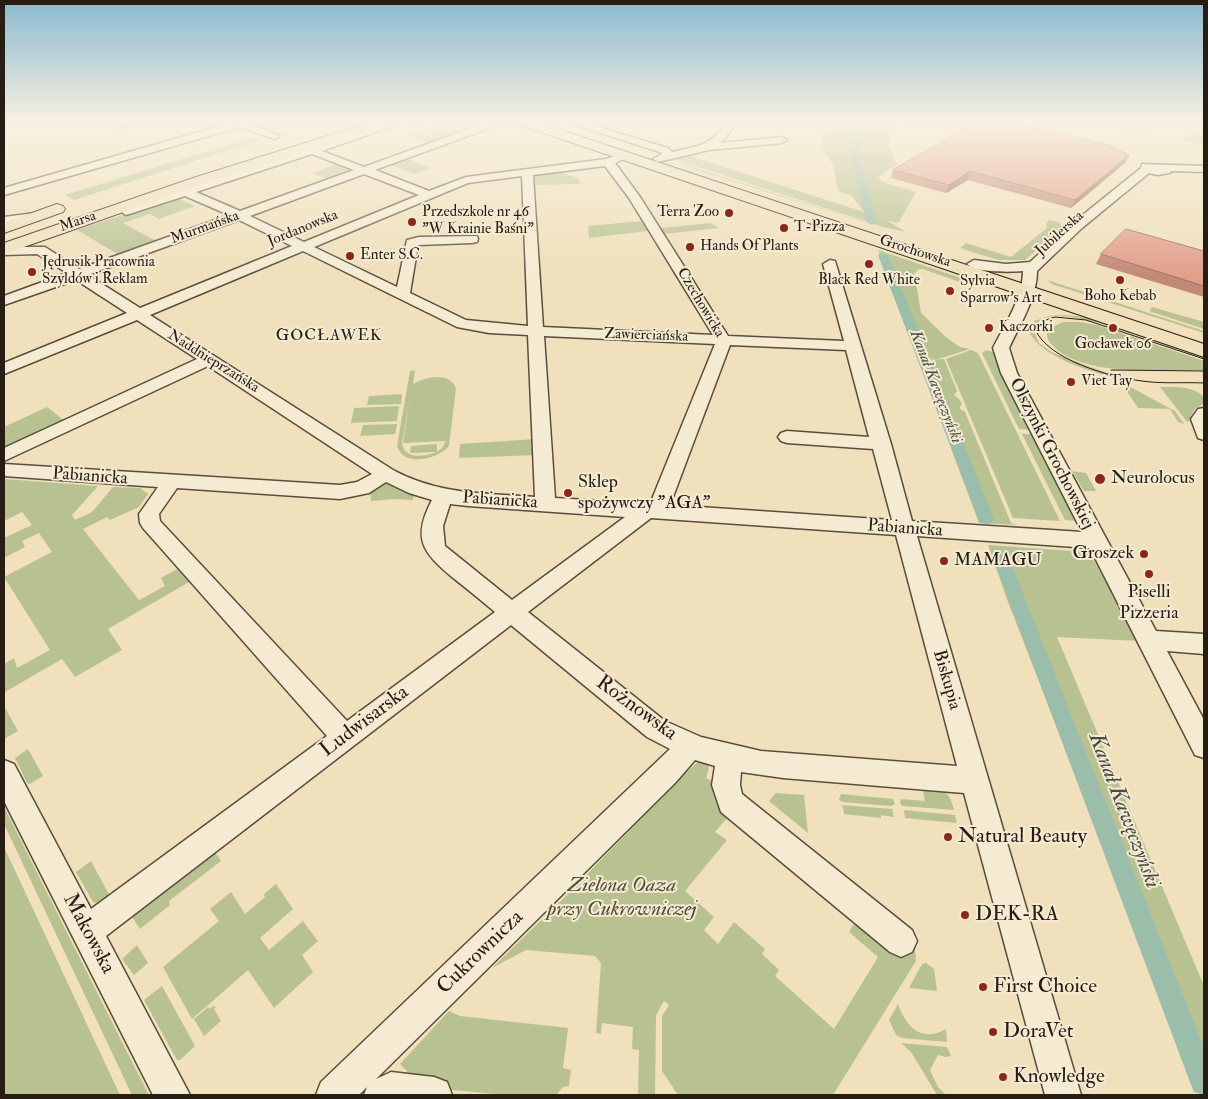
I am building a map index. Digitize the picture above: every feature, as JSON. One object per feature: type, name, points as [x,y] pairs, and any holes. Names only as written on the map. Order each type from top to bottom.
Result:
[{"type":"main road","name":"Marsa","points":[[4,235],[183,174]]},
{"type":"main road","name":"Marsa","points":[[4,242],[191,174]]},
{"type":"main road","points":[[198,181],[212,174]]},
{"type":"main road","name":"Marsa","points":[[4,250],[219,174]]},
{"type":"main road","name":"Grochowska","points":[[684,174],[1030,279],[1204,337]]},
{"type":"main road","name":"Grochowska","points":[[713,174],[974,264],[1030,279],[1204,351]]},
{"type":"main road","name":"Marsa","points":[[4,228],[72,204]]},
{"type":"street","points":[[4,192],[65,174]]},
{"type":"street","points":[[123,212],[236,174]]},
{"type":"street","name":"Murmańska","points":[[4,301],[352,174]]},
{"type":"street","points":[[375,174],[429,195]]},
{"type":"street","name":"Jordanowska","points":[[4,369],[466,180],[510,174]]},
{"type":"street","points":[[527,174],[544,504]]},
{"type":"street","name":"Czechowicka","points":[[617,174],[634,197],[723,340],[723,347],[651,512]]},
{"type":"street","name":"Jubilerska","points":[[1030,279],[1051,265],[1080,235],[1152,174]]},
{"type":"street","name":"Zawierciańska","points":[[184,191],[455,321],[468,325],[536,331],[854,346]]},
{"type":"street","points":[[4,221],[35,217]]},
{"type":"street","points":[[4,250],[40,250],[37,242],[46,234]]},
{"type":"street","points":[[402,295],[412,244],[419,241],[472,239]]},
{"type":"street","name":"Naddnieprzańska","points":[[40,250],[386,474]]},
{"type":"street","name":"Biskupia","points":[[830,264],[1063,1095]]},
{"type":"street","name":"Olszynki Grochowskiej","points":[[1030,279],[1001,348],[1005,365],[1204,746]]},
{"type":"street","points":[[4,454],[209,359]]},
{"type":"street","points":[[1204,413],[1200,419],[1204,434]]},
{"type":"street","points":[[787,438],[882,444]]},
{"type":"street","name":"Pabianicka","points":[[4,470],[340,492],[362,488],[386,474],[413,489],[444,498],[1096,541]]},
{"type":"street","points":[[171,482],[150,511],[148,517],[150,523],[345,737]]},
{"type":"street","name":"Rożnowska","points":[[444,498],[438,508],[432,530],[432,540],[435,549],[656,729],[690,746],[749,763],[975,781]]},
{"type":"street","name":"Ludwisarska","points":[[86,932],[510,612],[651,512]]},
{"type":"street","points":[[1148,640],[1204,644]]},
{"type":"street","name":"Cukrownicza","points":[[334,1095],[665,774],[690,746]]},
{"type":"street","points":[[729,758],[726,785],[731,802],[902,941]]},
{"type":"street","name":"Makowska","points":[[4,773],[172,1095]]},
{"type":"street","points":[[382,1095],[391,1090],[434,1095]]},
{"type":"green space","points":[[132,174],[154,174],[74,200],[65,195]]},
{"type":"green space","points":[[315,174],[346,174],[329,180]]},
{"type":"green space","points":[[533,174],[567,174],[579,179],[580,184],[534,185]]},
{"type":"green space","points":[[711,174],[715,174],[897,233]]},
{"type":"green space","points":[[721,174],[747,174],[864,212],[852,196],[838,191],[835,174],[882,174],[878,177],[883,182],[916,192],[899,222],[886,220],[906,232],[883,227]]},
{"type":"green space","points":[[176,197],[195,206],[159,219],[150,214],[123,223],[158,242],[121,256],[77,230]]},
{"type":"green space","points":[[1050,220],[1060,223],[1062,228],[1025,260],[998,260],[960,248],[966,243],[1011,257],[1047,228],[1046,223]]},
{"type":"green space","points":[[641,221],[648,231],[589,238],[588,226]]},
{"type":"green space","points":[[710,223],[719,228],[664,234],[661,228]]},
{"type":"green space","points":[[878,250],[964,279],[960,282],[923,269],[919,269],[912,276],[917,289],[921,313],[947,338],[960,347],[970,349],[938,359],[918,358],[884,272],[886,271]]},
{"type":"green space","points":[[1047,280],[1204,331],[1204,333],[1052,284]]},
{"type":"green space","points":[[1152,307],[1204,322],[1204,329],[1149,311]]},
{"type":"green space","points":[[1064,315],[1085,317],[1104,323],[1065,316],[1046,318],[1038,322],[1033,330],[1039,343],[1053,353],[1131,382],[1074,365],[1047,351],[1036,342],[1029,332],[1034,321],[1049,316]]},
{"type":"green space","points":[[1063,322],[1097,325],[1204,361],[1204,370],[1125,370],[1084,363],[1067,356],[1048,340],[1048,329]]},
{"type":"green space","points":[[971,350],[978,353],[1060,521],[1013,518],[946,359]]},
{"type":"green space","points":[[987,350],[995,353],[1032,430],[1019,429],[982,353]]},
{"type":"green space","points":[[944,359],[957,391],[954,395],[960,400],[962,405],[960,409],[965,412],[1011,523],[1017,525],[979,523],[918,360]]},
{"type":"green space","points":[[415,370],[413,384],[424,379],[442,377],[448,379],[456,388],[449,446],[444,451],[430,458],[414,459],[407,457],[401,453],[397,446],[410,371]],"holes":[[[410,399],[403,443],[446,441],[437,452],[437,444],[411,446],[410,453],[436,452],[430,454],[415,456],[406,452],[402,443]]]},
{"type":"green space","points":[[1121,382],[1175,411],[1184,424],[1178,422],[1170,409],[1138,408]]},
{"type":"green space","points":[[1160,387],[1194,390],[1204,397],[1204,404],[1194,410],[1190,421],[1187,422]]},
{"type":"green space","points":[[402,394],[401,404],[367,405],[369,396]]},
{"type":"green space","points":[[399,406],[397,421],[351,423],[354,408]]},
{"type":"green space","points":[[47,407],[65,421],[4,449],[4,427]]},
{"type":"green space","points":[[397,424],[395,434],[360,436],[363,425]]},
{"type":"green space","points":[[1022,434],[1034,434],[1078,521],[1065,520]]},
{"type":"green space","points":[[536,439],[536,455],[459,458],[460,444]]},
{"type":"green space","points":[[1072,471],[1086,473],[1096,491],[1084,491]]},
{"type":"green space","points":[[4,479],[98,486],[72,515],[75,520],[92,512],[113,487],[140,488],[148,494],[139,507],[110,520],[107,517],[83,529],[139,600],[165,586],[161,578],[177,569],[189,582],[108,629],[122,650],[75,677],[62,659],[5,692],[4,664],[14,658],[17,668],[50,650],[4,577],[52,552],[39,533],[22,541],[25,547],[4,558],[4,538],[32,525],[22,512],[4,521]]},
{"type":"green space","points":[[386,483],[414,495],[413,500],[371,501],[370,489]]},
{"type":"green space","points":[[988,545],[1087,552],[1092,557],[1139,641],[1057,637],[1204,986],[1204,1095],[1200,1095],[1008,602]]},
{"type":"green space","points":[[4,706],[18,731],[4,739]]},
{"type":"green space","points":[[28,749],[43,776],[30,784],[27,783],[15,758]]},
{"type":"green space","name":"Zielona Oaza przy Cukrowniczej","points":[[699,761],[707,764],[709,767],[706,778],[712,781],[713,790],[729,816],[715,832],[727,840],[685,891],[714,917],[704,930],[718,944],[734,922],[765,949],[762,954],[779,970],[775,976],[834,1029],[878,957],[849,932],[857,919],[914,939],[916,961],[833,1095],[678,1095],[662,1071],[662,1016],[669,1005],[664,1001],[656,1015],[655,1094],[638,1095],[639,1050],[632,1049],[633,1027],[602,1023],[601,1034],[596,1033],[601,963],[595,956],[526,950],[492,968]]},
{"type":"green space","points":[[925,789],[945,792],[950,798],[954,810],[902,806],[900,803],[901,799],[925,801],[923,791]]},
{"type":"green space","points":[[776,793],[804,795],[808,833],[769,801]]},
{"type":"green space","points":[[841,794],[893,799],[895,804],[891,806],[843,802],[839,800]]},
{"type":"green space","points":[[840,805],[892,809],[894,817],[881,815],[881,818],[844,814],[843,807]]},
{"type":"green space","points":[[4,807],[149,1095],[132,1095],[4,824]]},
{"type":"green space","points":[[904,810],[955,815],[957,823],[905,818]]},
{"type":"green space","points":[[4,847],[120,1095],[4,1095]]},
{"type":"green space","points":[[215,852],[221,861],[169,901],[170,905],[140,929],[131,915]]},
{"type":"green space","points":[[91,861],[112,900],[103,904],[93,902],[76,872]]},
{"type":"green space","points":[[276,884],[293,909],[260,938],[269,950],[303,921],[318,941],[302,955],[313,972],[274,1008],[248,970],[192,1019],[163,967],[219,921],[210,909],[231,892],[245,914],[265,897],[264,894]]},
{"type":"green space","points":[[137,945],[148,963],[134,975],[122,959]]},
{"type":"green space","points":[[926,963],[934,969],[937,991],[909,988],[922,964]]},
{"type":"green space","points":[[162,986],[195,1046],[180,1060],[177,1060],[144,1000]]},
{"type":"green space","points":[[898,1004],[910,1026],[922,1033],[929,1034],[946,1029],[947,1042],[902,1038],[896,1035],[889,1020]]},
{"type":"green space","points":[[213,1006],[216,1007],[214,1009],[221,1021],[204,1036],[194,1019],[208,1007],[210,1009]]},
{"type":"green space","points":[[449,1011],[460,1016],[568,1028],[563,1068],[571,1070],[569,1086],[563,1087],[556,1095],[505,1095],[411,1086],[407,1071],[400,1064]]},
{"type":"green space","points":[[901,1043],[947,1047],[951,1056],[938,1055],[930,1070],[938,1087],[946,1095],[937,1095],[911,1052]]},
{"type":"building","points":[[909,174],[965,174],[949,185]]},
{"type":"building","points":[[982,174],[1106,174],[1075,200]]},
{"type":"building","points":[[1126,229],[1204,251],[1204,286],[1101,254]]},
{"type":"waterway","name":"Kanał Kawęczyński","points":[[859,174],[872,222]]},
{"type":"waterway","name":"Kanał Kawęczyński","points":[[883,255],[986,519]]},
{"type":"waterway","name":"Kanał Kawęczyński","points":[[1000,556],[1204,1082]]},
{"type":"tram line","points":[[1204,359],[1086,320],[1055,317],[1043,321],[1035,329],[1042,340],[1053,350],[1066,358],[1098,371],[1114,376],[1150,382],[1204,383]]},
{"type":"tram line","points":[[1111,370],[1204,371]]},
{"type":"place","name":"Terra Zoo","points":[[729,213]]},
{"type":"place","name":"Przedszkole nr 46 \"W Krainie Baśni\"","points":[[412,222]]},
{"type":"place","name":"T-Pizza","points":[[784,228]]},
{"type":"place","name":"Hands Of Plants","points":[[690,247]]},
{"type":"place","name":"Enter S.C.","points":[[350,256]]},
{"type":"place","name":"Black Red White","points":[[869,264]]},
{"type":"place","name":"Jędrusik Pracownia Szyldów i Reklam","points":[[32,272]]},
{"type":"place","name":"Boho Kebab","points":[[1120,280]]},
{"type":"place","name":"Sylvia Sparrow's Art","points":[[950,291]]},
{"type":"place","name":"Kaczorki","points":[[989,328]]},
{"type":"place","name":"Gocławek 06","points":[[1113,328]]},
{"type":"place","name":"Viet Tay","points":[[1071,382]]},
{"type":"place","name":"Neurolocus","points":[[1100,479]]},
{"type":"place","name":"Sklep spożywczy \"AGA\"","points":[[568,493]]},
{"type":"place","name":"Groszek","points":[[1144,554]]},
{"type":"place","name":"MAMAGU","points":[[944,561]]},
{"type":"place","name":"Piselli Pizzeria","points":[[1149,574]]},
{"type":"place","name":"Natural Beauty","points":[[948,837]]},
{"type":"place","name":"DEK-RA","points":[[965,915]]},
{"type":"place","name":"First Choice","points":[[983,987]]},
{"type":"place","name":"DoraVet","points":[[993,1032]]},
{"type":"place","name":"Knowledge","points":[[1003,1077]]},
{"type":"district","name":"GOCŁAWEK","points":[[329,337]]}]
